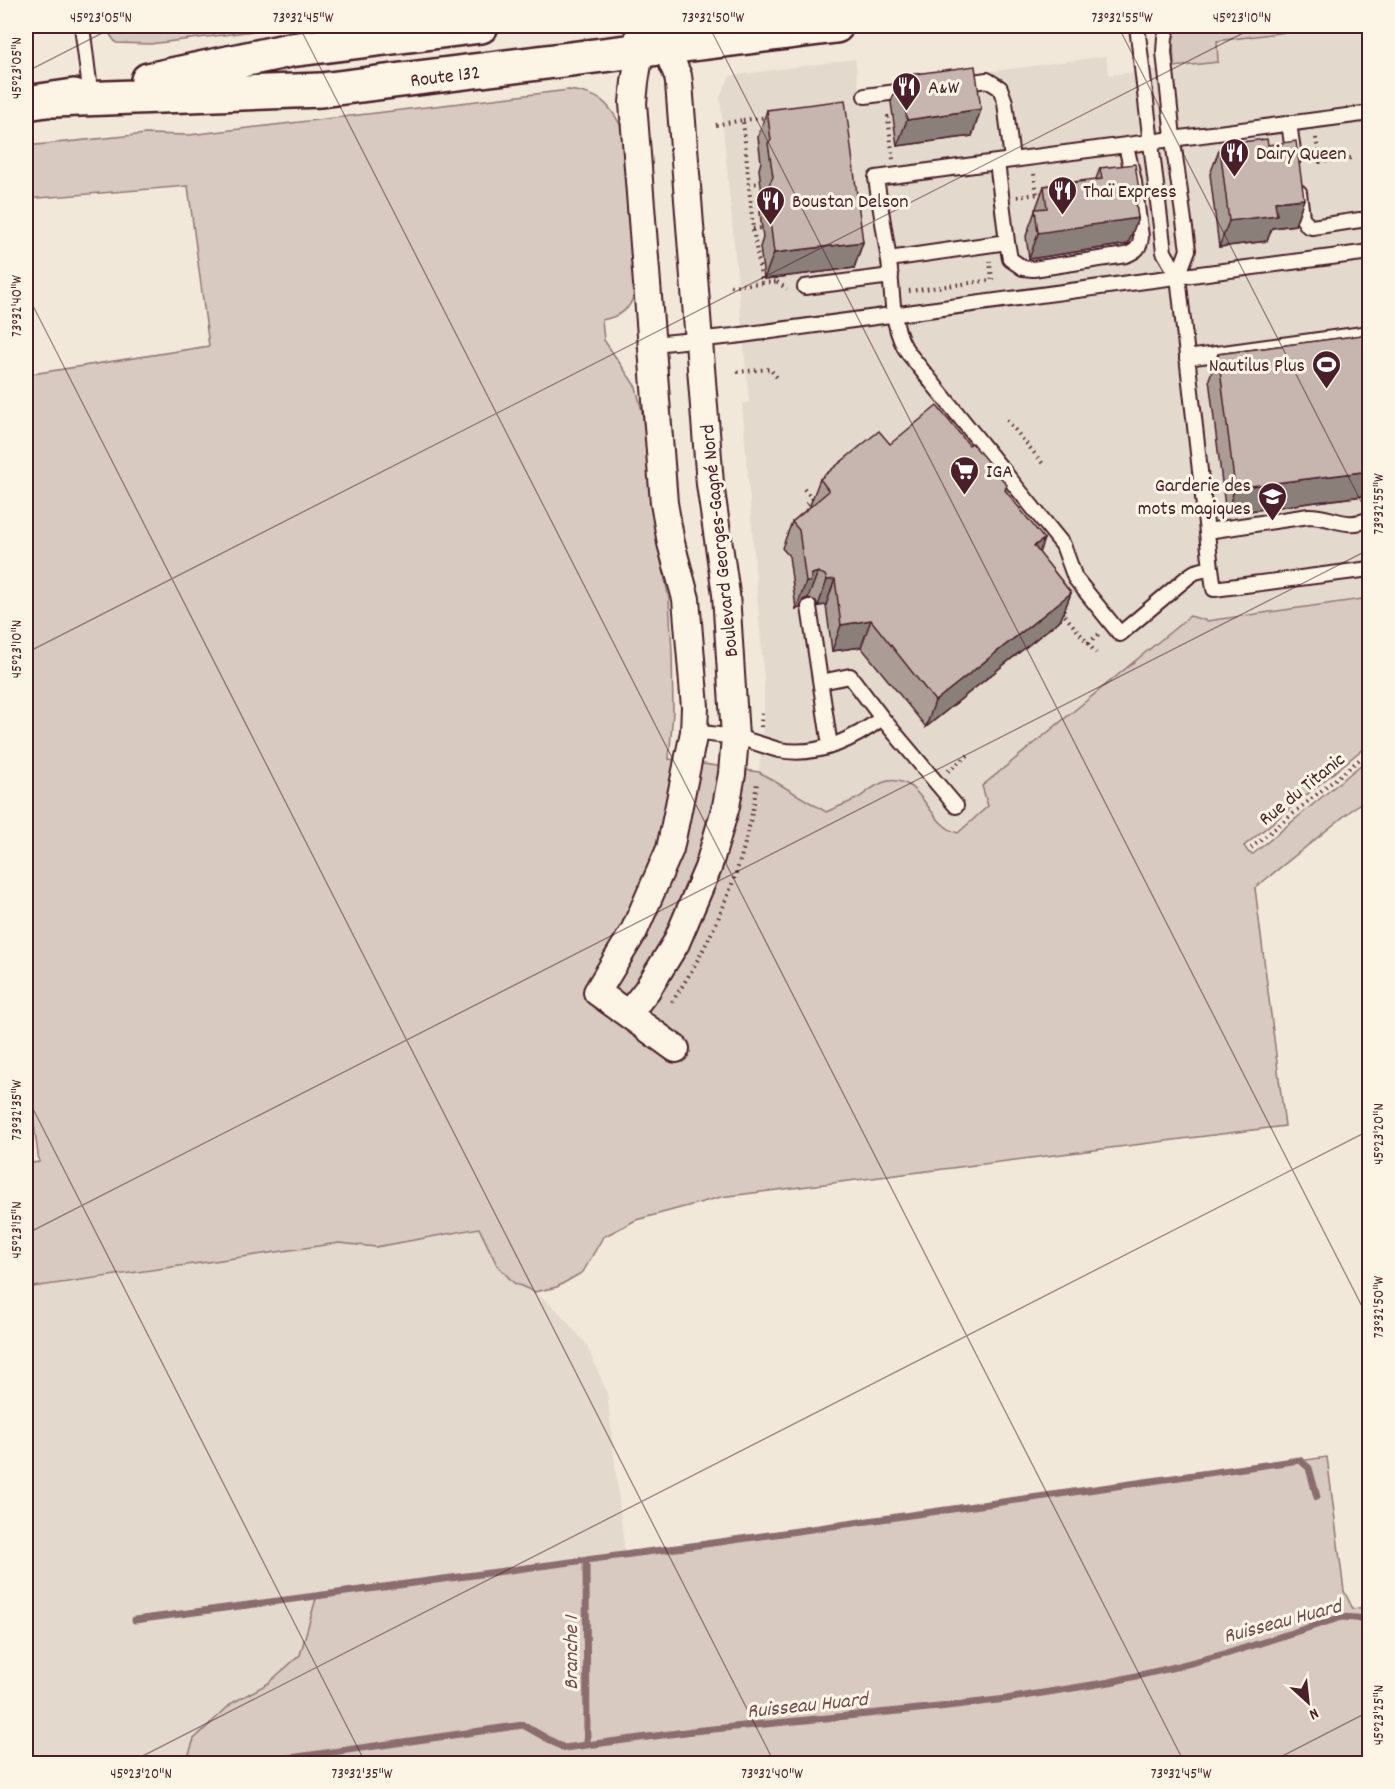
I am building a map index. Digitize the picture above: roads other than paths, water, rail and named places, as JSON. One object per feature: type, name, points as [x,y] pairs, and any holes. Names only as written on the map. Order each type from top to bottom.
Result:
[{"type":"highway","name":"Route 132","points":[[90,95],[290,50],[468,26]]},
{"type":"highway","name":"Route 132","points":[[39,101],[90,95],[321,90],[652,37],[836,26]]},
{"type":"street","name":"Boulevard Georges-Gagné Nord","points":[[652,37],[678,76],[679,83],[710,484],[726,594],[735,737],[732,774],[726,806],[708,868],[676,943],[647,990],[628,1014],[597,992],[634,932],[670,849],[694,732],[695,707],[686,598],[664,503],[633,103],[634,82],[652,37]]},
{"type":"street","points":[[628,1014],[676,1050]]},
{"type":"lane","points":[[82,26],[90,95]]},
{"type":"lane","points":[[1137,26],[1164,252],[1178,276],[1214,589],[1370,569]]},
{"type":"lane","points":[[1168,26],[1164,44],[1175,156],[1188,250],[1178,276]]},
{"type":"lane","points":[[945,86],[987,80],[1000,88],[1005,102],[1012,160]]},
{"type":"lane","points":[[865,96],[922,88]]},
{"type":"lane","points":[[1211,568],[1189,576],[1119,634],[1075,578],[1063,545],[904,347],[895,314],[876,178],[1370,113]]},
{"type":"lane","points":[[1289,123],[1304,221],[1312,227],[1360,220]]},
{"type":"lane","points":[[997,162],[1010,259],[1023,268],[1033,269],[1126,255],[1135,251],[1140,245],[1134,182],[1126,145]]},
{"type":"lane","points":[[889,259],[1006,242]]},
{"type":"lane","points":[[653,344],[734,336],[1370,252]]},
{"type":"lane","points":[[805,287],[891,276]]},
{"type":"lane","points":[[1188,358],[1370,333]]},
{"type":"lane","points":[[1207,531],[1309,516],[1323,517],[1350,525],[1370,519]]},
{"type":"lane","points":[[810,607],[830,746]]},
{"type":"lane","points":[[821,682],[850,676],[956,806]]},
{"type":"lane","points":[[694,732],[735,737],[781,750],[802,752],[830,746],[856,736],[882,718]]},
{"type":"lane","points":[[26,1538],[26,1544]]},
{"type":"waterway","points":[[135,1620],[684,1547],[1300,1460],[1309,1468],[1317,1497]]},
{"type":"waterway","name":"Branche 1","points":[[586,1561],[587,1745]]},
{"type":"waterway","name":"Ruisseau Huard","points":[[248,1764],[523,1725],[564,1748],[693,1731],[1006,1699],[1110,1682],[1171,1668],[1229,1653],[1342,1617],[1370,1619]]},
{"type":"place","name":"A&W","points":[[907,112]]},
{"type":"place","name":"Dairy Queen","points":[[1235,178]]},
{"type":"place","name":"Thaï Express","points":[[1062,216]]},
{"type":"place","name":"Boustan Delson","points":[[771,226]]},
{"type":"place","name":"Nautilus Plus","points":[[1326,390]]},
{"type":"place","name":"IGA","points":[[965,496]]},
{"type":"place","name":"Garderie des mots magiques","points":[[1272,522]]}]
